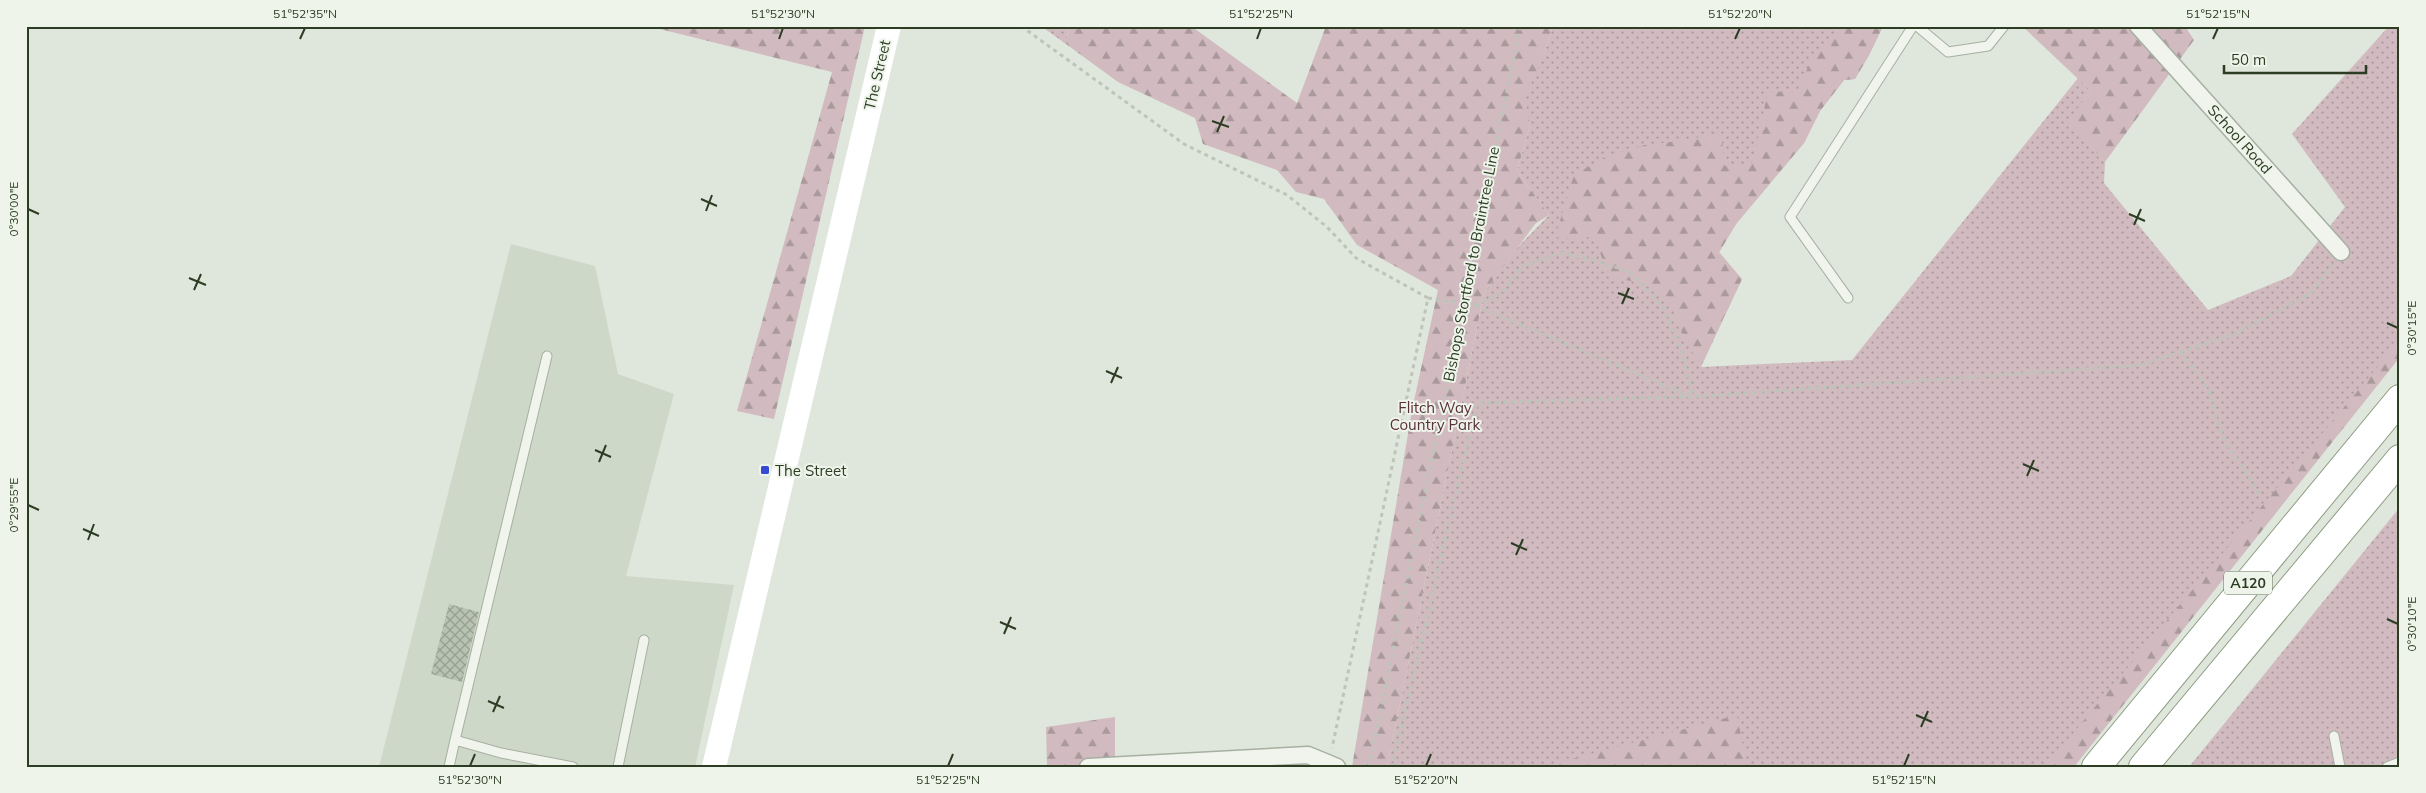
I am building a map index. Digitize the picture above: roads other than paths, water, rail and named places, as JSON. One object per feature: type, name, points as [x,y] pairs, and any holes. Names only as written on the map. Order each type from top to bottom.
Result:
[{"type":"highway","name":"A120","points":[[2096,767],[2400,399]]},
{"type":"highway","name":"A120","points":[[2143,767],[2400,459]]},
{"type":"street","name":"The Street","points":[[714,767],[889,26]]},
{"type":"street","name":"School Road","points":[[2138,26],[2341,252]]},
{"type":"street","points":[[1088,767],[1308,756],[1333,765]]},
{"type":"lane","points":[[1848,298],[1790,217],[1915,26],[1948,52],[1988,46],[2004,26]]},
{"type":"lane","points":[[449,767],[547,356]]},
{"type":"lane","points":[[618,767],[644,640]]},
{"type":"lane","points":[[2334,736],[2340,767]]},
{"type":"lane","points":[[455,740],[500,753],[573,767]]},
{"type":"lane","points":[[2387,767],[2400,762]]},
{"type":"place","name":"The Street","points":[[765,470]]},
{"type":"park label","name":"Flitch Way Country Park","points":[[1435,416]]}]
